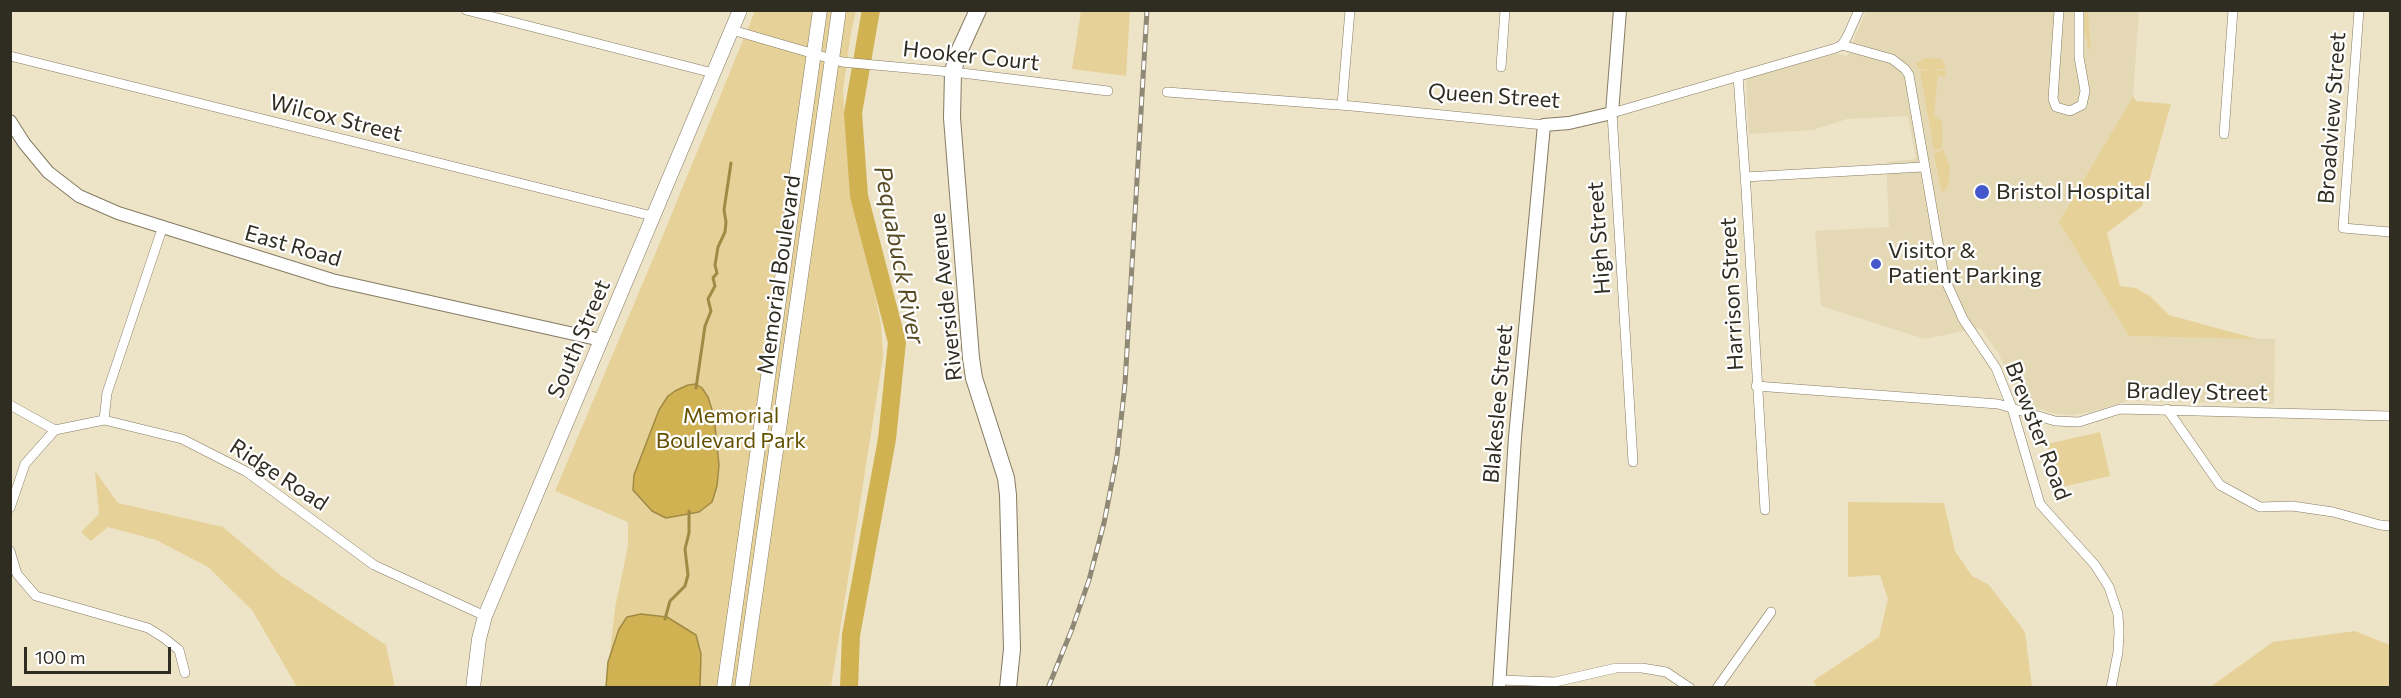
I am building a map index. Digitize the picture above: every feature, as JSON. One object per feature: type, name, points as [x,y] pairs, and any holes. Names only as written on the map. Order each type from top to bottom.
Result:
[{"type":"highway","name":"Riverside Avenue","points":[[978,10],[957,56],[953,72],[951,118],[974,378],[1006,478],[1008,495],[1012,649],[1008,687]]},
{"type":"main road","name":"South Street","points":[[472,687],[485,616],[740,10]]},
{"type":"main road","name":"Memorial Boulevard","points":[[724,687],[820,10]]},
{"type":"main road","name":"Memorial Boulevard","points":[[742,687],[839,10]]},
{"type":"street","points":[[466,10],[713,73]]},
{"type":"street","points":[[1342,105],[1350,10]]},
{"type":"street","points":[[1501,67],[1506,10]]},
{"type":"street","name":"High Street","points":[[1620,10],[1612,113],[1633,462]]},
{"type":"street","points":[[1842,45],[1859,10]]},
{"type":"street","points":[[2059,10],[2053,99],[2056,107],[2070,111],[2079,108],[2085,98],[2085,85],[2079,57],[2079,10]]},
{"type":"street","points":[[2224,134],[2233,10]]},
{"type":"street","name":"Broadview Street","points":[[2359,10],[2343,228],[2391,232]]},
{"type":"street","name":"Hooker Court","points":[[732,30],[847,63],[953,72],[1108,91]]},
{"type":"street","name":"Queen Street","points":[[1167,92],[1342,105],[1544,125],[1569,123],[1612,113],[1842,45]]},
{"type":"street","name":"Brewster Road","points":[[1842,45],[1892,59],[1905,69],[1911,83],[1923,167],[1944,277],[1963,319],[1996,368],[2013,408],[2040,504],[2095,565],[2109,587],[2116,607],[2119,632],[2118,652],[2111,687]]},
{"type":"street","name":"Wilcox Street","points":[[10,56],[652,216]]},
{"type":"street","name":"Harrison Street","points":[[1738,76],[1765,510]]},
{"type":"street","name":"East Road","points":[[10,121],[36,159],[65,187],[90,202],[162,229],[332,280],[602,340]]},
{"type":"street","name":"Blakeslee Street","points":[[1500,684],[1515,437],[1544,125]]},
{"type":"street","points":[[1746,177],[1923,167]]},
{"type":"street","points":[[104,420],[107,393],[162,229]]},
{"type":"street","name":"Bradley Street","points":[[1756,386],[1989,404],[2013,408],[2055,421],[2079,422],[2120,409],[2391,416]]},
{"type":"street","points":[[10,405],[55,430],[25,464],[10,508]]},
{"type":"street","points":[[2168,409],[2220,485],[2260,507],[2292,506],[2333,512],[2391,526]]},
{"type":"street","name":"Ridge Road","points":[[55,430],[104,420],[182,439],[247,472],[374,565],[485,616]]},
{"type":"street","points":[[10,551],[17,574],[36,596],[148,628],[179,650],[185,673]]},
{"type":"street","points":[[1718,687],[1771,612]]},
{"type":"street","points":[[1500,684],[1555,682],[1616,668],[1642,668],[1666,672],[1690,687]]},
{"type":"shaded area","name":"Bristol Hospital","points":[[1866,11],[2139,11],[2133,96],[2060,223],[2129,336],[2275,339],[2274,404],[2128,401],[2072,415],[2051,413],[2023,403],[1998,353],[1980,328],[1925,339],[1821,306],[1815,231],[1889,227],[1886,162],[1916,159],[1908,116],[1847,119],[1813,130],[1749,134],[1746,79],[1827,56],[1837,54],[1847,56]]},
{"type":"shaded area","points":[[696,384],[708,397],[714,416],[719,465],[717,486],[712,502],[699,512],[666,518],[652,511],[633,490],[634,475],[659,410],[668,396],[688,385]]},
{"type":"shaded area","points":[[641,614],[667,617],[696,635],[701,654],[700,687],[606,687],[608,662],[619,629],[627,617]]},
{"type":"green space","name":"Memorial Boulevard Park","points":[[755,11],[856,11],[843,90],[848,167],[881,324],[883,357],[831,687],[606,687],[615,608],[628,546],[628,522],[555,491]]},
{"type":"green space","points":[[1081,11],[1130,11],[1126,76],[1072,69]]},
{"type":"green space","points":[[2076,11],[2088,11],[2091,51],[2076,20]]},
{"type":"green space","points":[[1926,58],[1942,59],[1946,69],[1919,69],[1916,63]]},
{"type":"green space","points":[[1929,69],[1946,71],[1945,78],[1938,75],[1934,116],[1942,122],[1942,147],[1934,151],[1920,71]]},
{"type":"green space","points":[[2133,96],[2136,101],[2171,104],[2142,206],[2107,233],[2120,286],[2136,288],[2151,297],[2169,315],[2257,339],[2129,336],[2059,222]]},
{"type":"green space","points":[[1943,149],[1950,168],[1948,187],[1943,192],[1934,154]]},
{"type":"green space","points":[[2100,432],[2110,476],[2057,488],[2047,444]]},
{"type":"green space","points":[[95,471],[118,503],[223,527],[280,575],[386,645],[395,687],[297,687],[252,610],[208,567],[156,540],[108,527],[91,541],[81,532],[99,514]]},
{"type":"green space","points":[[1848,502],[1944,503],[1955,551],[1972,576],[1989,585],[2025,632],[2032,687],[1817,687],[1813,681],[1879,637],[1888,599],[1880,575],[1848,577]]},
{"type":"green space","points":[[2355,631],[2390,645],[2390,687],[2210,687],[2273,642]]},
{"type":"waterway","name":"Pequabuck River","points":[[849,688],[851,635],[887,439],[897,342],[859,196],[853,113],[871,10]]},
{"type":"waterway","points":[[696,388],[705,326],[711,311],[708,299],[715,286],[713,278],[717,273],[715,265],[718,247],[725,232],[724,210],[731,163]]},
{"type":"waterway","points":[[665,619],[670,601],[685,586],[688,575],[685,549],[689,533],[689,511]]},
{"type":"railway","points":[[1048,688],[1089,580],[1104,523],[1117,456],[1125,384],[1147,10]]},
{"type":"place","name":"Bristol Hospital","points":[[1982,192]]},
{"type":"place","name":"Visitor & Patient Parking","points":[[1876,264]]}]
